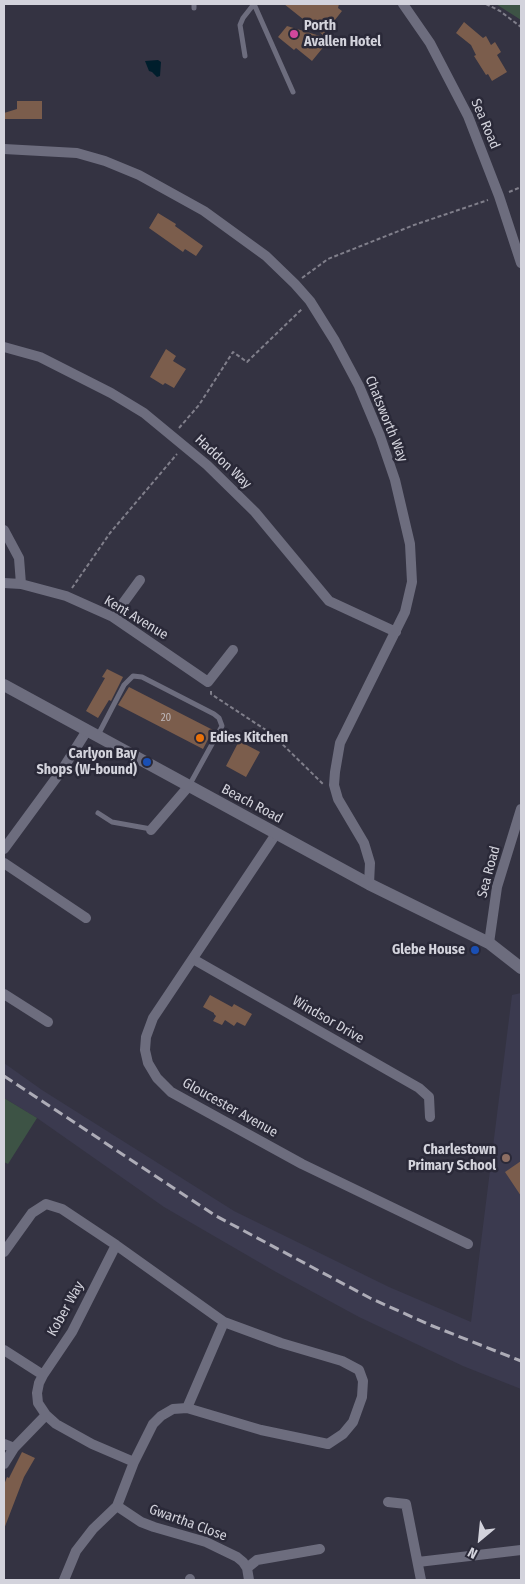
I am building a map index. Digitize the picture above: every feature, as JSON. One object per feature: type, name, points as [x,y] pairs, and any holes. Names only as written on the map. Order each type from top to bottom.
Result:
[{"type":"street","name":"Sea Road","points":[[403,4],[430,43],[468,116],[499,196],[521,264]]},
{"type":"street","name":"Chatsworth Way","points":[[4,149],[77,153],[105,161],[139,174],[233,230],[266,256],[310,301],[336,341],[359,386],[380,436],[395,480],[408,534],[412,582],[405,612],[340,743],[334,772],[334,785],[338,799],[364,843],[370,863],[369,884]]},
{"type":"street","name":"Haddon Way","points":[[4,347],[40,357],[111,392],[144,413],[185,445],[255,512],[329,601],[396,632]]},
{"type":"street","points":[[4,530],[19,558],[20,584]]},
{"type":"street","points":[[113,617],[140,580]]},
{"type":"street","name":"Kent Avenue","points":[[4,584],[20,584],[66,596],[113,617],[208,682]]},
{"type":"street","points":[[208,682],[234,650]]},
{"type":"street","name":"Beach Road","points":[[4,686],[369,884],[489,943],[521,968]]},
{"type":"street","points":[[4,849],[62,770],[92,734]]},
{"type":"street","points":[[152,830],[188,787]]},
{"type":"street","name":"Sea Road","points":[[489,943],[496,887],[521,809]]},
{"type":"street","name":"Gloucester Avenue","points":[[276,834],[153,1018],[145,1050],[148,1063],[157,1078],[171,1092],[302,1164],[468,1244]]},
{"type":"street","points":[[4,863],[86,918]]},
{"type":"street","name":"Windsor Drive","points":[[193,959],[419,1088],[429,1097],[430,1117]]},
{"type":"street","points":[[4,994],[48,1022]]},
{"type":"street","points":[[4,1252],[32,1213],[46,1204],[62,1210],[116,1245],[224,1322],[281,1343],[342,1361],[359,1370],[363,1381],[362,1397],[353,1422],[343,1434],[328,1444],[261,1430],[188,1408],[173,1409],[161,1416],[153,1424],[134,1462],[117,1506],[93,1529],[76,1552],[64,1580]]},
{"type":"street","name":"Kober Way","points":[[46,1415],[38,1403],[37,1393],[43,1374],[72,1332],[116,1245]]},
{"type":"street","points":[[188,1408],[224,1322]]},
{"type":"street","points":[[4,1350],[43,1374]]},
{"type":"street","points":[[4,1464],[14,1448],[46,1415],[56,1424],[92,1444],[134,1462]]},
{"type":"street","points":[[4,1444],[14,1448]]},
{"type":"street","points":[[388,1502],[406,1504],[421,1580]]},
{"type":"street","name":"Gwartha Close","points":[[117,1506],[154,1528],[206,1542],[222,1549],[237,1557],[247,1568]]},
{"type":"street","points":[[249,1580],[247,1568],[257,1560],[320,1549]]},
{"type":"street","points":[[418,1562],[521,1550]]},
{"type":"lane","points":[[245,56],[240,25],[254,4],[293,92]]},
{"type":"lane","points":[[92,734],[124,684],[133,676],[142,677],[214,714],[219,718],[222,726],[188,787]]},
{"type":"lane","points":[[98,813],[112,822],[152,830]]},
{"type":"path","points":[[486,4],[500,11],[521,27]]},
{"type":"path","points":[[295,284],[328,258],[521,187]]},
{"type":"path","points":[[173,436],[199,405],[232,352],[247,362],[310,301]]},
{"type":"path","points":[[66,596],[110,533],[185,445]]},
{"type":"path","points":[[208,682],[211,694],[272,734],[338,799]]},
{"type":"shaded area","points":[[158,60],[161,62],[160,76],[157,77],[149,71],[145,61]]},
{"type":"shaded area","points":[[521,993],[521,1389],[463,1366],[359,1317],[276,1272],[164,1207],[37,1118],[4,1098],[4,1063],[42,1090],[234,1211],[389,1287],[471,1322],[512,995]]},
{"type":"green space","points":[[496,4],[521,4],[521,20]]},
{"type":"green space","points":[[4,1098],[37,1118],[8,1164],[4,1162]]},
{"type":"building","points":[[284,4],[339,4],[338,8],[342,11],[323,35]]},
{"type":"building","points":[[464,22],[483,38],[486,36],[491,45],[495,42],[501,52],[497,55],[507,72],[492,81],[488,74],[486,75],[474,56],[476,55],[471,45],[456,33]]},
{"type":"building","points":[[287,26],[330,39],[312,61],[278,37]]},
{"type":"building","points":[[17,101],[42,101],[42,119],[4,119],[4,113],[17,109]]},
{"type":"building","points":[[158,213],[176,224],[175,226],[203,246],[196,256],[185,249],[183,252],[149,228]]},
{"type":"building","points":[[166,349],[176,356],[173,361],[186,369],[174,388],[165,383],[163,385],[150,377]]},
{"type":"building","points":[[107,669],[123,677],[111,701],[109,700],[98,718],[86,711],[105,678],[102,677]]},
{"type":"building","points":[[129,687],[213,730],[203,749],[118,705]]},
{"type":"building","points":[[239,741],[260,752],[246,777],[226,766]]},
{"type":"building","points":[[210,995],[232,1007],[234,1004],[252,1014],[245,1026],[237,1022],[234,1026],[225,1020],[222,1025],[213,1021],[216,1016],[214,1013],[203,1007]]},
{"type":"building","points":[[521,1161],[521,1196],[505,1172]]},
{"type":"building","points":[[22,1452],[35,1458],[24,1477],[4,1529],[4,1485]]},
{"type":"railway","points":[[4,1076],[216,1216],[370,1298],[430,1325],[521,1361]]},
{"type":"place","name":"Porth Avallen Hotel","points":[[294,34]]},
{"type":"place","name":"Edies Kitchen","points":[[200,738]]},
{"type":"place","name":"Carlyon Bay Shops (W-bound)","points":[[147,762]]},
{"type":"place","name":"Glebe House","points":[[475,950]]},
{"type":"place","name":"Charlestown Primary School","points":[[506,1158]]}]
